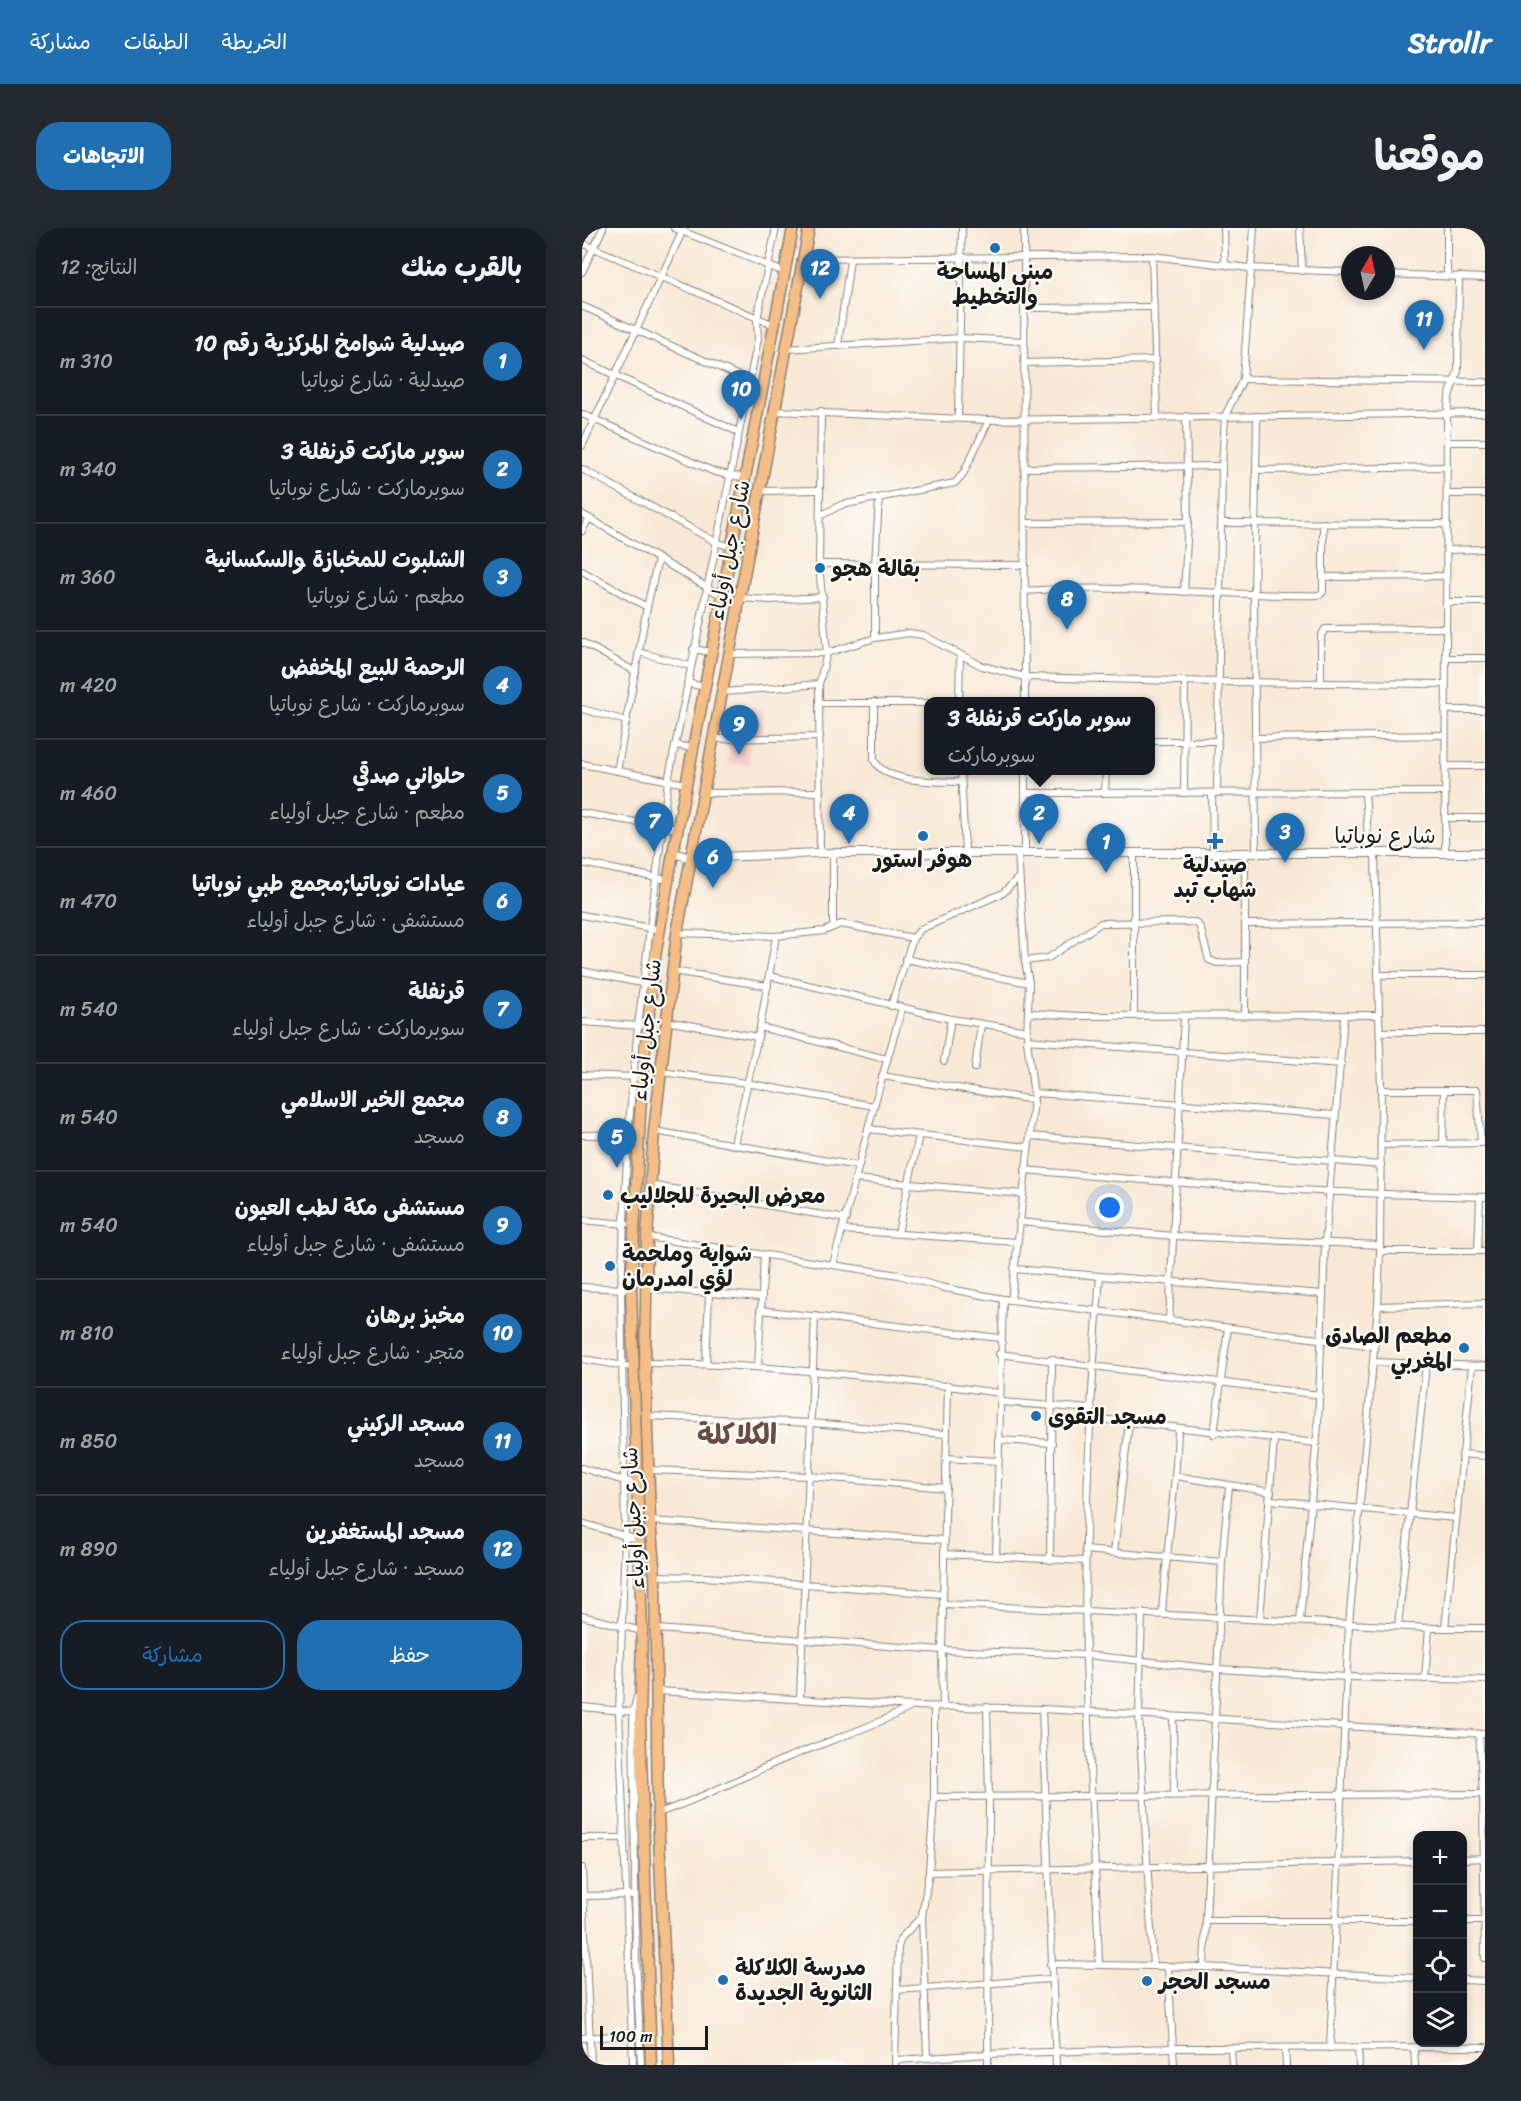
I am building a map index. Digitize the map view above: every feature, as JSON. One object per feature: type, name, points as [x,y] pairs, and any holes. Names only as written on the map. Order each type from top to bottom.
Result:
[{"type":"main road","name":"شارع جبل أولياء","points":[[651,2065],[639,1694],[642,1631],[638,1540],[630,1482],[626,1366],[627,1224],[632,1134],[642,1027],[656,929],[678,829],[793,228]]},
{"type":"main road","name":"شارع جبل أولياء","points":[[669,2065],[658,1813],[657,1629],[650,1521],[645,1363],[647,1237],[654,1131],[677,933],[702,793],[724,692],[738,597],[761,491],[809,228]]},
{"type":"street","points":[[582,272],[603,228]]},
{"type":"street","points":[[674,228],[784,272]]},
{"type":"street","points":[[582,915],[656,929],[656,878],[668,781],[742,408],[759,334],[757,319],[776,228]]},
{"type":"street","points":[[958,417],[962,228]]},
{"type":"street","points":[[1024,228],[1025,697]]},
{"type":"street","points":[[1224,228],[1225,265]]},
{"type":"street","points":[[1213,853],[1225,416],[1243,380],[1249,268],[1254,228]]},
{"type":"street","points":[[1300,228],[1302,271]]},
{"type":"street","points":[[1447,228],[1447,276]]},
{"type":"street","points":[[582,446],[683,230]]},
{"type":"street","points":[[582,243],[774,325]]},
{"type":"street","points":[[804,259],[1152,256],[1249,268],[1341,272]]},
{"type":"street","points":[[1152,256],[1157,416]]},
{"type":"street","points":[[838,346],[850,260]]},
{"type":"street","points":[[1395,274],[1485,278]]},
{"type":"street","points":[[1445,853],[1447,413],[1458,371],[1459,276]]},
{"type":"street","points":[[582,306],[748,380]]},
{"type":"street","points":[[1025,308],[1154,308]]},
{"type":"street","points":[[786,349],[961,338],[1024,341]]},
{"type":"street","points":[[582,360],[738,432]]},
{"type":"street","points":[[1024,363],[1156,360]]},
{"type":"street","points":[[1243,380],[1453,383],[1485,381]]},
{"type":"street","points":[[742,408],[758,411]]},
{"type":"street","points":[[775,411],[821,411],[989,420],[1485,413]]},
{"type":"street","points":[[820,853],[819,684],[826,653],[819,564],[822,515],[821,411]]},
{"type":"street","points":[[582,414],[729,476],[745,478]]},
{"type":"street","points":[[1184,592],[1188,522],[1186,416]]},
{"type":"street","points":[[1256,853],[1254,597],[1257,416]]},
{"type":"street","points":[[822,515],[841,505],[945,486],[959,480],[989,420]]},
{"type":"street","points":[[1447,442],[1485,442]]},
{"type":"street","points":[[1025,468],[1222,466]]},
{"type":"street","points":[[1256,470],[1447,467]]},
{"type":"street","points":[[582,470],[716,542],[731,547]]},
{"type":"street","points":[[761,491],[820,490]]},
{"type":"street","points":[[1447,494],[1485,494]]},
{"type":"street","points":[[875,638],[874,565],[879,499]]},
{"type":"street","points":[[582,514],[722,596]]},
{"type":"street","points":[[582,531],[589,518]]},
{"type":"street","points":[[1025,523],[1188,522]]},
{"type":"street","points":[[1222,523],[1447,524]]},
{"type":"street","points":[[1025,591],[1105,587],[1254,597],[1320,595],[1323,592],[1323,523]]},
{"type":"street","points":[[1447,550],[1485,549]]},
{"type":"street","points":[[617,771],[658,559]]},
{"type":"street","points":[[819,564],[1025,566]]},
{"type":"street","points":[[582,571],[647,607]]},
{"type":"street","points":[[1323,576],[1446,576]]},
{"type":"street","points":[[738,597],[771,600],[823,597]]},
{"type":"street","points":[[1446,602],[1485,602]]},
{"type":"street","points":[[1321,683],[1321,636],[1324,629],[1446,628]]},
{"type":"street","points":[[729,654],[826,653],[875,638],[909,633],[923,635],[982,666],[1025,677],[1446,684]]},
{"type":"street","points":[[582,642],[636,672]]},
{"type":"street","points":[[693,649],[711,652]]},
{"type":"street","points":[[639,652],[690,666]]},
{"type":"street","points":[[959,697],[960,655]]},
{"type":"street","points":[[1446,658],[1485,658]]},
{"type":"street","points":[[1184,793],[1185,681]]},
{"type":"street","points":[[687,683],[705,687]]},
{"type":"street","points":[[724,692],[819,684]]},
{"type":"street","points":[[874,702],[874,760],[878,766],[886,772],[909,779],[961,782]]},
{"type":"street","points":[[819,703],[924,703]]},
{"type":"street","points":[[582,709],[627,721]]},
{"type":"street","points":[[1445,710],[1485,710]]},
{"type":"street","points":[[1256,738],[1445,735]]},
{"type":"street","points":[[715,739],[820,737]]},
{"type":"street","points":[[1155,741],[1217,741]]},
{"type":"street","points":[[675,745],[693,748]]},
{"type":"street","points":[[582,764],[686,784]]},
{"type":"street","points":[[1445,766],[1485,766]]},
{"type":"street","points":[[961,775],[965,853]]},
{"type":"street","points":[[1011,1300],[1034,1096],[1027,1040],[1030,1013],[1029,983],[1024,961],[1019,877],[1025,775]]},
{"type":"street","points":[[1106,775],[1106,793]]},
{"type":"street","points":[[702,793],[820,792]]},
{"type":"street","points":[[1025,793],[1445,792]]},
{"type":"street","points":[[1330,2048],[1349,1624],[1378,1306],[1380,1248],[1380,1032],[1372,853],[1365,793]]},
{"type":"street","points":[[582,813],[678,829]]},
{"type":"street","points":[[1445,818],[1485,818]]},
{"type":"street","name":"شارع نوباتيا","points":[[673,853],[692,858],[820,853],[1485,853]]},
{"type":"street","points":[[833,853],[833,926]]},
{"type":"street","points":[[1134,853],[1134,1016]]},
{"type":"street","points":[[1245,853],[1245,1015]]},
{"type":"street","points":[[582,863],[668,880]]},
{"type":"street","points":[[891,1006],[913,938],[933,921],[959,913],[1004,893],[1019,877]]},
{"type":"street","points":[[1024,961],[1048,958],[1059,953],[1101,923],[1134,921],[1195,922],[1200,927],[1209,960],[1217,963],[1245,962]]},
{"type":"street","points":[[1245,924],[1485,922]]},
{"type":"street","points":[[677,933],[776,936],[824,931],[833,926],[845,924],[913,938]]},
{"type":"street","points":[[734,1144],[758,1037],[776,936]]},
{"type":"street","points":[[905,959],[1029,983]]},
{"type":"street","points":[[582,971],[648,984]]},
{"type":"street","points":[[672,971],[768,986]]},
{"type":"street","points":[[1378,975],[1485,975]]},
{"type":"street","points":[[770,976],[951,1019],[1028,1030]]},
{"type":"street","points":[[833,1265],[886,1059],[902,1008]]},
{"type":"street","points":[[1030,1013],[1134,1016],[1379,1015]]},
{"type":"street","points":[[1169,1321],[1184,1016]]},
{"type":"street","points":[[1300,1621],[1317,1443],[1325,1244],[1344,1016]]},
{"type":"street","points":[[944,1062],[951,1019]]},
{"type":"street","points":[[582,1022],[642,1027]]},
{"type":"street","points":[[666,1022],[758,1037]]},
{"type":"street","points":[[975,1068],[981,1024]]},
{"type":"street","points":[[760,1027],[886,1059]]},
{"type":"street","points":[[1380,1032],[1485,1032]]},
{"type":"street","points":[[1027,1040],[1341,1064]]},
{"type":"street","points":[[661,1072],[746,1083],[874,1106]]},
{"type":"street","points":[[582,1075],[637,1077]]},
{"type":"street","points":[[882,1076],[1034,1096],[1335,1115]]},
{"type":"street","points":[[1381,1090],[1477,1090],[1483,1143],[1381,1145]]},
{"type":"street","points":[[1443,1144],[1444,1090]]},
{"type":"street","points":[[868,1129],[1028,1147]]},
{"type":"street","points":[[654,1131],[858,1166]]},
{"type":"street","points":[[582,1135],[632,1134]]},
{"type":"street","points":[[898,1233],[907,1184],[920,1135]]},
{"type":"street","points":[[1030,1137],[1332,1163],[1381,1165]]},
{"type":"street","points":[[1019,1222],[1173,1236],[1380,1248],[1482,1251],[1483,1197],[1381,1196],[1176,1184],[1025,1170]]},
{"type":"street","points":[[855,1179],[1022,1194]]},
{"type":"street","points":[[650,1185],[846,1219]]},
{"type":"street","points":[[582,1220],[627,1224]]},
{"type":"street","points":[[843,1230],[1017,1242]]},
{"type":"street","points":[[647,1237],[899,1275],[940,1287],[1003,1299],[1374,1346]]},
{"type":"street","points":[[759,1367],[764,1256]]},
{"type":"street","points":[[1014,1269],[1323,1294]]},
{"type":"street","points":[[1099,1964],[1097,1869],[1091,1797],[1086,1655],[1085,1550],[1100,1276]]},
{"type":"street","points":[[582,1287],[626,1289]]},
{"type":"street","points":[[646,1288],[761,1297]]},
{"type":"street","points":[[706,1364],[709,1293]]},
{"type":"street","points":[[996,1557],[1001,1402],[999,1354],[1003,1299]]},
{"type":"street","points":[[1378,1306],[1485,1303]]},
{"type":"street","points":[[760,1310],[1000,1338]]},
{"type":"street","points":[[800,1698],[815,1315]]},
{"type":"street","points":[[1214,1434],[1228,1328]]},
{"type":"street","points":[[999,1354],[1053,1359],[1320,1395]]},
{"type":"street","points":[[582,1359],[626,1366]]},
{"type":"street","points":[[1050,1560],[1053,1359]]},
{"type":"street","points":[[1373,1362],[1485,1365]]},
{"type":"street","points":[[645,1363],[706,1364],[812,1371],[1000,1393]]},
{"type":"street","points":[[1398,1626],[1426,1365]]},
{"type":"street","points":[[1445,1628],[1472,1366]]},
{"type":"street","points":[[943,1707],[942,1650],[948,1386]]},
{"type":"street","points":[[1001,1402],[1092,1409]]},
{"type":"street","points":[[648,1416],[811,1423],[946,1434]]},
{"type":"street","points":[[1091,1418],[1214,1434],[1317,1443]]},
{"type":"street","points":[[1114,1552],[1129,1423]]},
{"type":"street","points":[[1162,1614],[1165,1557],[1176,1476],[1178,1429]]},
{"type":"street","points":[[998,1440],[1052,1443]]},
{"type":"street","points":[[1260,1619],[1274,1440]]},
{"type":"street","points":[[1462,1454],[1485,1456]]},
{"type":"street","points":[[946,1458],[998,1461]]},
{"type":"street","points":[[582,1468],[630,1482],[625,1538],[618,1712],[633,2065]]},
{"type":"street","points":[[649,1470],[809,1476],[945,1488]]},
{"type":"street","points":[[1176,1476],[1271,1492]]},
{"type":"street","points":[[1204,1967],[1217,1720],[1222,1562],[1229,1486]]},
{"type":"street","points":[[1271,1500],[1455,1518]]},
{"type":"street","points":[[650,1521],[945,1540]]},
{"type":"street","points":[[582,1523],[625,1538],[638,1540]]},
{"type":"street","points":[[1085,1550],[1222,1562]]},
{"type":"street","points":[[944,1554],[1085,1561]]},
{"type":"street","points":[[655,1576],[705,1577],[943,1594]]},
{"type":"street","points":[[943,1604],[1429,1628],[1485,1628]]},
{"type":"street","points":[[1142,1613],[1139,1715],[1143,1796],[1150,1868],[1153,1966]]},
{"type":"street","points":[[582,1616],[642,1631]]},
{"type":"street","points":[[1425,1679],[1429,1628]]},
{"type":"street","points":[[657,1629],[942,1650],[1086,1655],[1219,1669],[1346,1677],[1485,1680]]},
{"type":"street","points":[[658,1691],[934,1707],[1088,1711],[1343,1728],[1482,1734],[1485,1958]]},
{"type":"street","points":[[639,1694],[633,1712],[635,1895],[641,2065]]},
{"type":"street","points":[[658,1813],[708,1795],[788,1758],[888,1719],[913,1706]]},
{"type":"street","points":[[582,1707],[633,1712]]},
{"type":"street","points":[[927,2057],[922,1916],[929,1872],[934,1797],[934,1707]]},
{"type":"street","points":[[987,1707],[988,2065]]},
{"type":"street","points":[[1042,1709],[1050,1964],[1056,2065]]},
{"type":"street","points":[[1173,1717],[1174,1795]]},
{"type":"street","points":[[934,1797],[1484,1794]]},
{"type":"street","points":[[582,1838],[622,1838]]},
{"type":"street","points":[[1467,1859],[1485,1858]]},
{"type":"street","points":[[929,1872],[1413,1861]]},
{"type":"street","points":[[582,1868],[591,2065]]},
{"type":"street","points":[[583,1896],[635,1895]]},
{"type":"street","points":[[922,1916],[899,1941],[896,2062],[927,2057],[1171,2048],[1414,2047],[1415,2065]]},
{"type":"street","points":[[1206,1921],[1413,1921]]},
{"type":"street","points":[[1467,1921],[1485,1921]]},
{"type":"street","points":[[1050,1964],[1204,1967],[1413,1978]]},
{"type":"street","points":[[1168,1966],[1171,2048],[1174,2065]]},
{"type":"street","points":[[897,1990],[1051,1979]]},
{"type":"street","points":[[1467,1980],[1485,1981]]},
{"type":"street","points":[[582,2038],[631,2035]]},
{"type":"street","points":[[1467,2047],[1485,2047]]},
{"type":"street","points":[[1231,2048],[1232,2065]]},
{"type":"street","points":[[1285,2048],[1286,2065]]},
{"type":"street","points":[[1358,2048],[1359,2065]]},
{"type":"shaded area","points":[[723,708],[763,709],[763,735],[718,734]]},
{"type":"shaded area","points":[[729,745],[749,746],[749,765],[728,764]]},
{"type":"place","name":"مبنى المساحة والتخطيط","points":[[995,248]]},
{"type":"place","name":"مسجد المستغفرين","points":[[820,299]]},
{"type":"place","name":"مسجد الركيني","points":[[1424,350]]},
{"type":"place","name":"مخبز برهان","points":[[741,420]]},
{"type":"place","name":"بقالة هجو","points":[[820,568]]},
{"type":"place","name":"مجمع الخير الاسلامي","points":[[1067,630]]},
{"type":"place","name":"مستشفى مكة لطب العيون","points":[[739,755]]},
{"type":"place","name":"هوفر استور","points":[[923,836]]},
{"type":"place","name":"صيدلية شهاب تبد","points":[[1215,841]]},
{"type":"place","name":"الرحمة للبيع المخفض","points":[[849,844]]},
{"type":"place","name":"سوبر ماركت قرنفلة 3","points":[[1039,844]]},
{"type":"place","name":"قرنفلة","points":[[654,852]]},
{"type":"place","name":"الشلبوت للمخبازة والسكسانية","points":[[1285,863]]},
{"type":"place","name":"صيدلية شوامخ المركزية رقم 10","points":[[1106,873]]},
{"type":"place","name":"عيادات نوباتيا;مجمع طبي نوباتيا","points":[[713,888]]},
{"type":"place","name":"حلواني صدقي","points":[[617,1168]]},
{"type":"place","name":"معرض البحيرة للجلاليب","points":[[608,1195]]},
{"type":"place","name":"شواية وملحمة لؤي امدرمان","points":[[610,1266]]},
{"type":"place","name":"مطعم الصادق المغربي","points":[[1464,1348]]},
{"type":"place","name":"مسجد التقوى","points":[[1036,1416]]},
{"type":"place","name":"مدرسة الكلاكلة الثانوية الجديدة","points":[[723,1980]]},
{"type":"place","name":"مسجد الحجر","points":[[1147,1981]]},
{"type":"district","name":"الكلاكلة","points":[[737,1434]]}]
